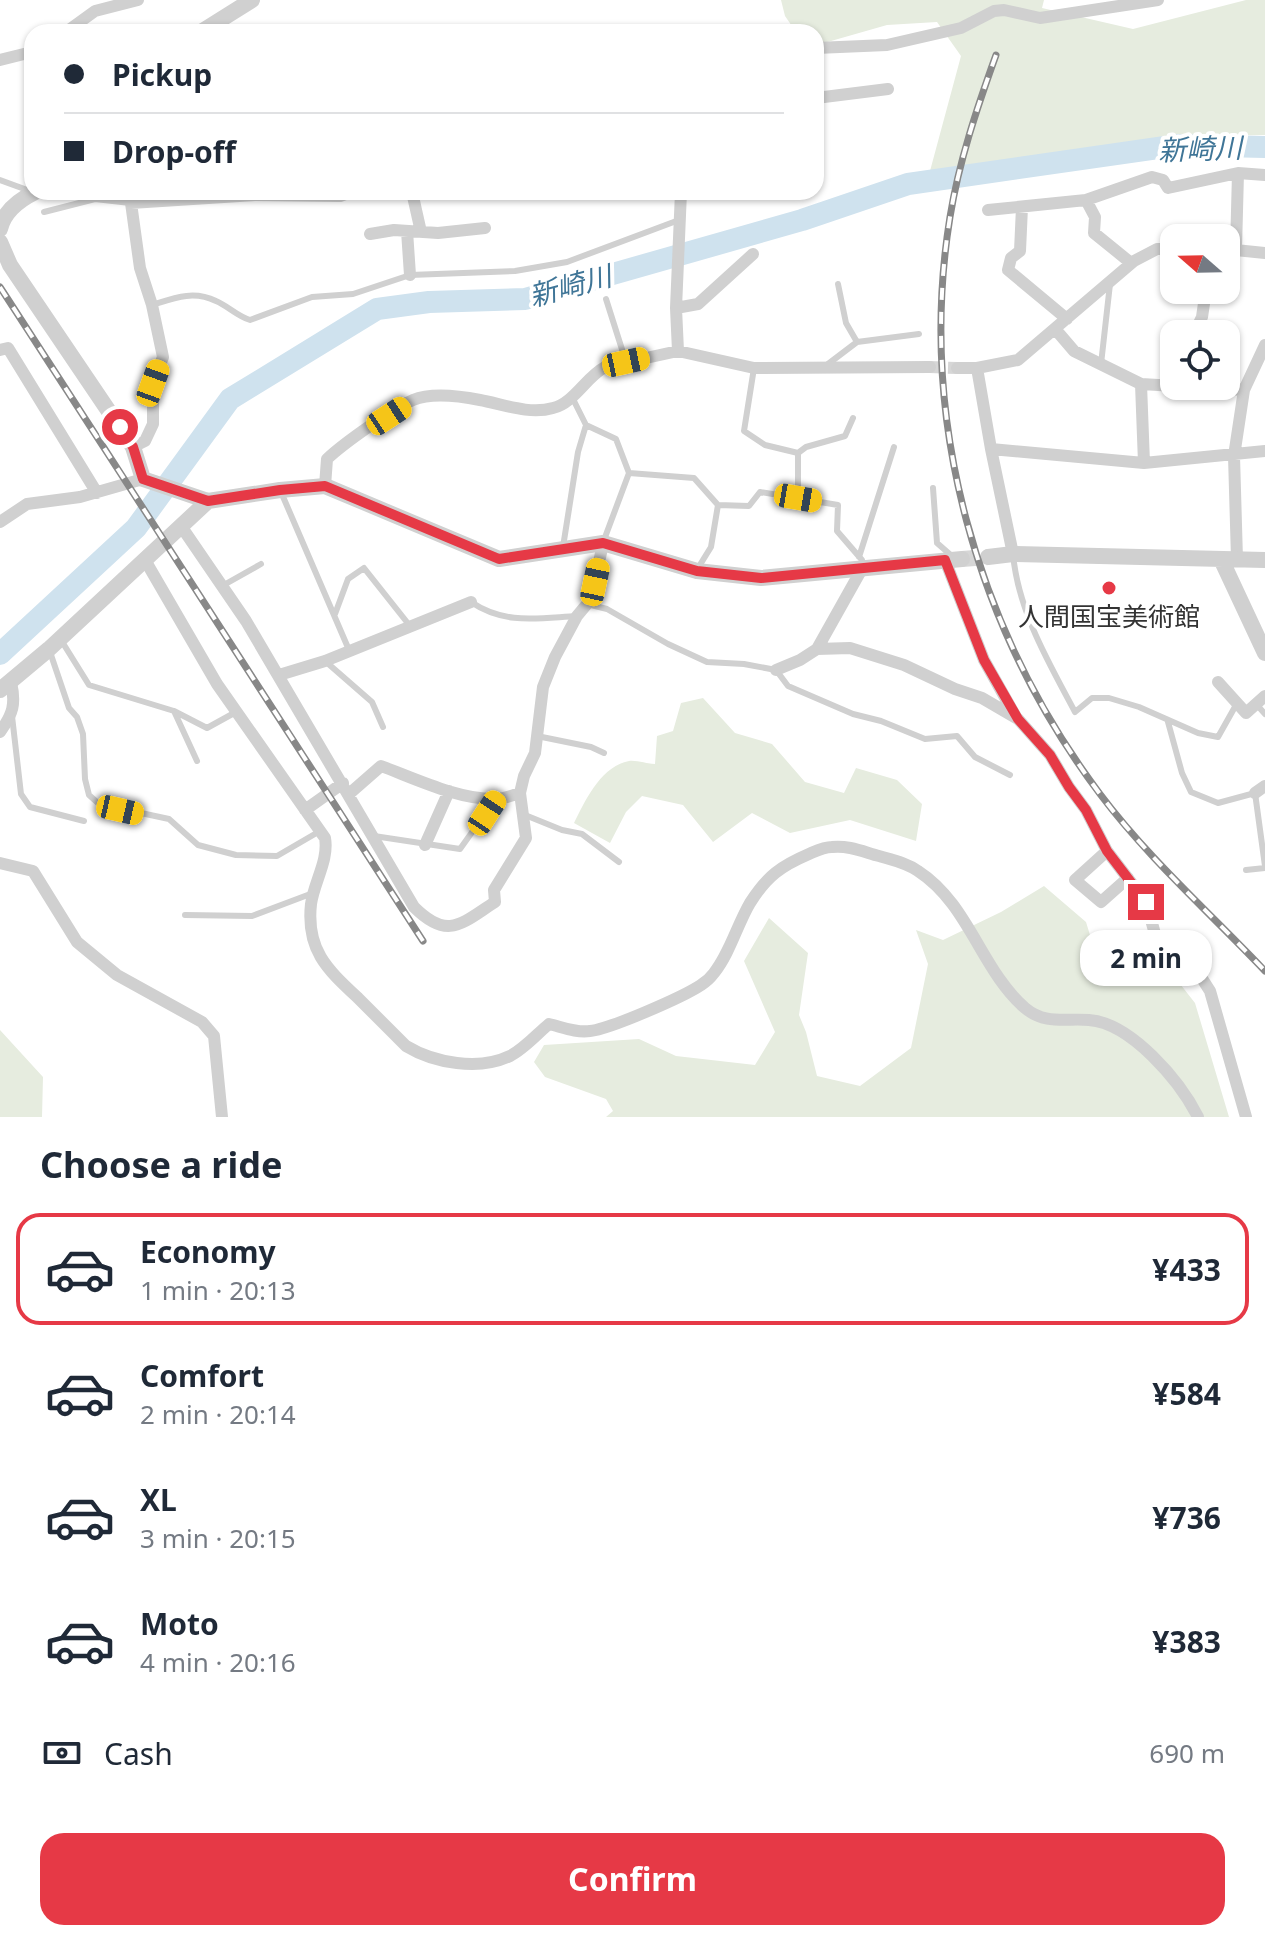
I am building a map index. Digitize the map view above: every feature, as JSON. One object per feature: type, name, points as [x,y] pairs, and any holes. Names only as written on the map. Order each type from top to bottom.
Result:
[{"type":"street","points":[[77,24],[95,11],[138,0]]},
{"type":"street","points":[[214,24],[252,0]]},
{"type":"street","points":[[824,48],[887,45],[961,28],[994,11],[1004,10],[1040,18],[1158,0]]},
{"type":"street","points":[[0,57],[24,53]]},
{"type":"street","points":[[824,97],[888,89]]},
{"type":"street","points":[[1233,224],[1238,173]]},
{"type":"street","points":[[988,210],[1086,200],[1152,177],[1163,180],[1168,188],[1238,173],[1265,175]]},
{"type":"street","points":[[0,229],[2,218],[24,197]]},
{"type":"street","points":[[133,447],[145,441],[153,424],[153,383],[163,357],[140,268],[131,203],[178,200]]},
{"type":"street","points":[[414,200],[421,232]]},
{"type":"street","points":[[678,351],[676,308],[680,200]]},
{"type":"street","points":[[1086,200],[1095,217],[1094,233],[1131,263]]},
{"type":"street","points":[[1022,207],[1020,251],[1011,258],[1008,270],[1067,319]]},
{"type":"street","points":[[370,234],[407,231],[438,233],[485,228]]},
{"type":"street","points":[[407,231],[410,275]]},
{"type":"street","points":[[0,242],[10,265],[133,447],[148,480]]},
{"type":"street","points":[[957,368],[977,368],[1018,360],[1131,263],[1160,249]]},
{"type":"street","points":[[1240,250],[1265,253]]},
{"type":"street","points":[[676,308],[698,304],[753,254]]},
{"type":"street","points":[[1056,330],[1074,351],[1141,384],[1160,381]]},
{"type":"street","points":[[1265,345],[1244,390],[1234,456],[1229,559],[1265,652]]},
{"type":"street","points":[[0,350],[8,348],[97,493]]},
{"type":"street","points":[[325,486],[327,459],[414,399],[447,395],[525,410],[554,408],[572,397],[596,372],[678,351],[754,368],[930,367]]},
{"type":"street","points":[[977,368],[1013,554]]},
{"type":"street","points":[[1141,384],[1144,463]]},
{"type":"street","points":[[1240,389],[1244,390]]},
{"type":"street","points":[[991,449],[1144,463],[1265,451]]},
{"type":"street","points":[[0,522],[27,504],[97,493],[148,480],[208,501],[325,486],[499,559],[603,543],[697,571],[761,578],[861,562],[954,560],[984,660],[1018,719],[1050,755],[1086,810],[1107,851],[1146,902],[1157,941],[1166,952],[1201,977],[1210,991],[1246,1117]]},
{"type":"street","points":[[0,732],[12,716],[15,701],[6,686],[208,501]]},
{"type":"street","points":[[181,526],[279,675],[414,907],[438,925],[455,927],[495,902],[494,890],[526,838],[520,793],[535,753],[543,687],[555,657],[587,604],[603,543]]},
{"type":"street","points":[[988,557],[1013,554],[1265,560]]},
{"type":"street","points":[[145,560],[217,684],[320,831],[327,847],[313,893],[310,924],[312,939],[325,967],[406,1046],[419,1054],[465,1064],[495,1062],[513,1055],[549,1024],[581,1032],[593,1031],[703,985],[716,970],[750,904],[779,867],[830,846],[848,847],[919,871],[934,883],[963,919],[996,974],[1028,1011],[1049,1021],[1089,1020],[1108,1024],[1122,1032],[1159,1063],[1188,1097],[1198,1117]]},
{"type":"street","points":[[776,670],[817,649],[861,562]]},
{"type":"street","points":[[279,675],[325,661],[471,602]]},
{"type":"street","points":[[817,649],[850,648],[904,665],[982,698],[1018,719]]},
{"type":"street","points":[[1218,682],[1246,713],[1262,705]]},
{"type":"street","points":[[305,810],[381,766],[449,791],[496,799],[520,793]]},
{"type":"street","points":[[425,845],[449,791]]},
{"type":"street","points":[[1107,851],[1075,880],[1101,902],[1128,878]]},
{"type":"street","points":[[0,863],[33,871],[77,942],[117,975],[202,1022],[214,1036],[222,1117]]},
{"type":"lane","points":[[0,180],[24,188]]},
{"type":"lane","points":[[44,212],[83,200]]},
{"type":"lane","points":[[116,200],[131,203]]},
{"type":"lane","points":[[152,305],[185,295],[199,295],[217,301],[250,320],[312,297],[353,294],[410,275],[515,271],[567,262],[678,226]]},
{"type":"lane","points":[[1101,364],[1110,282]]},
{"type":"lane","points":[[838,284],[846,323],[857,342]]},
{"type":"lane","points":[[606,299],[626,362]]},
{"type":"lane","points":[[825,367],[857,342],[919,334]]},
{"type":"lane","points":[[754,368],[744,431],[765,445],[798,453]]},
{"type":"lane","points":[[572,397],[586,425],[616,439],[629,473],[603,543]]},
{"type":"lane","points":[[798,453],[806,447],[845,436],[853,418]]},
{"type":"lane","points":[[563,550],[578,452],[586,425]]},
{"type":"lane","points":[[861,562],[894,447]]},
{"type":"lane","points":[[798,453],[798,498]]},
{"type":"lane","points":[[629,473],[694,478],[718,505],[749,506],[760,492],[838,505],[837,531],[861,562]]},
{"type":"lane","points":[[933,488],[937,543],[954,560]]},
{"type":"lane","points":[[280,490],[349,650]]},
{"type":"lane","points":[[697,571],[711,547],[718,505]]},
{"type":"lane","points":[[1013,554],[1015,573],[1038,642],[1075,712],[1092,698],[1109,698],[1139,707],[1198,733],[1218,737],[1237,703]]},
{"type":"lane","points":[[222,586],[261,564]]},
{"type":"lane","points":[[335,614],[348,579],[364,568],[410,626]]},
{"type":"lane","points":[[471,602],[489,615],[524,619],[577,616]]},
{"type":"lane","points":[[587,604],[607,609],[707,662],[776,670],[788,686],[853,714],[881,721],[925,739],[957,736],[975,757],[1010,775]]},
{"type":"lane","points":[[54,644],[89,685],[174,711],[207,728],[236,712]]},
{"type":"lane","points":[[54,644],[69,708],[77,717],[83,734],[85,779],[89,795],[99,804],[169,819],[198,845],[236,855],[277,856],[320,831]]},
{"type":"lane","points":[[325,661],[372,702],[383,727]]},
{"type":"lane","points":[[174,711],[197,761]]},
{"type":"lane","points":[[12,716],[21,794],[30,807],[84,821]]},
{"type":"lane","points":[[1168,722],[1182,773],[1191,792],[1218,803],[1261,791],[1265,867],[1246,870]]},
{"type":"lane","points":[[537,736],[591,747],[604,753]]},
{"type":"lane","points":[[374,836],[460,849],[496,799]]},
{"type":"lane","points":[[522,814],[562,830],[582,834],[619,862]]},
{"type":"lane","points":[[185,915],[252,916],[313,893]]},
{"type":"shaded area","points":[[781,0],[1044,0],[1042,8],[1133,29],[1246,0],[1265,0],[1265,135],[1187,136],[930,171],[961,56],[937,22],[887,25],[824,43],[824,24],[790,24]]},
{"type":"shaded area","points":[[703,698],[735,733],[772,744],[805,782],[844,793],[856,768],[897,780],[922,804],[916,841],[850,820],[790,833],[752,813],[713,842],[683,805],[642,796],[626,812],[610,843],[574,823],[595,786],[610,770],[629,761],[655,764],[657,736],[673,731],[681,703]]},
{"type":"shaded area","points":[[1044,886],[1086,922],[1093,945],[1111,972],[1177,980],[1195,1003],[1229,1117],[606,1117],[613,1111],[606,1099],[545,1077],[534,1062],[544,1045],[639,1039],[676,1056],[755,1065],[775,1032],[744,961],[769,918],[808,953],[799,1015],[817,1076],[860,1086],[911,1048],[928,964],[916,930],[943,940],[1001,912]]},
{"type":"shaded area","points":[[0,1030],[43,1077],[42,1117],[0,1117]]},
{"type":"waterway","name":"新崎川","points":[[0,654],[136,528],[230,399],[377,309],[429,302],[525,299],[802,220],[908,184],[1179,145],[1265,147]]},
{"type":"tunnel","points":[[930,367],[957,368]]},
{"type":"tunnel","points":[[962,559],[988,557]]},
{"type":"railway","points":[[996,55],[958,176],[950,217],[942,294],[942,370],[951,446],[966,520],[990,593],[1020,663],[1057,730],[1119,818],[1265,971]]},
{"type":"railway","points":[[0,287],[423,941]]},
{"type":"place","name":"人間国宝美術館","points":[[1109,588]]},
{"type":"route","points":[[120,427],[133,447],[143,479],[208,501],[325,486],[499,559],[603,543],[697,571],[761,578],[945,560],[984,660],[1018,719],[1050,755],[1086,810],[1107,851],[1146,902]]}]
